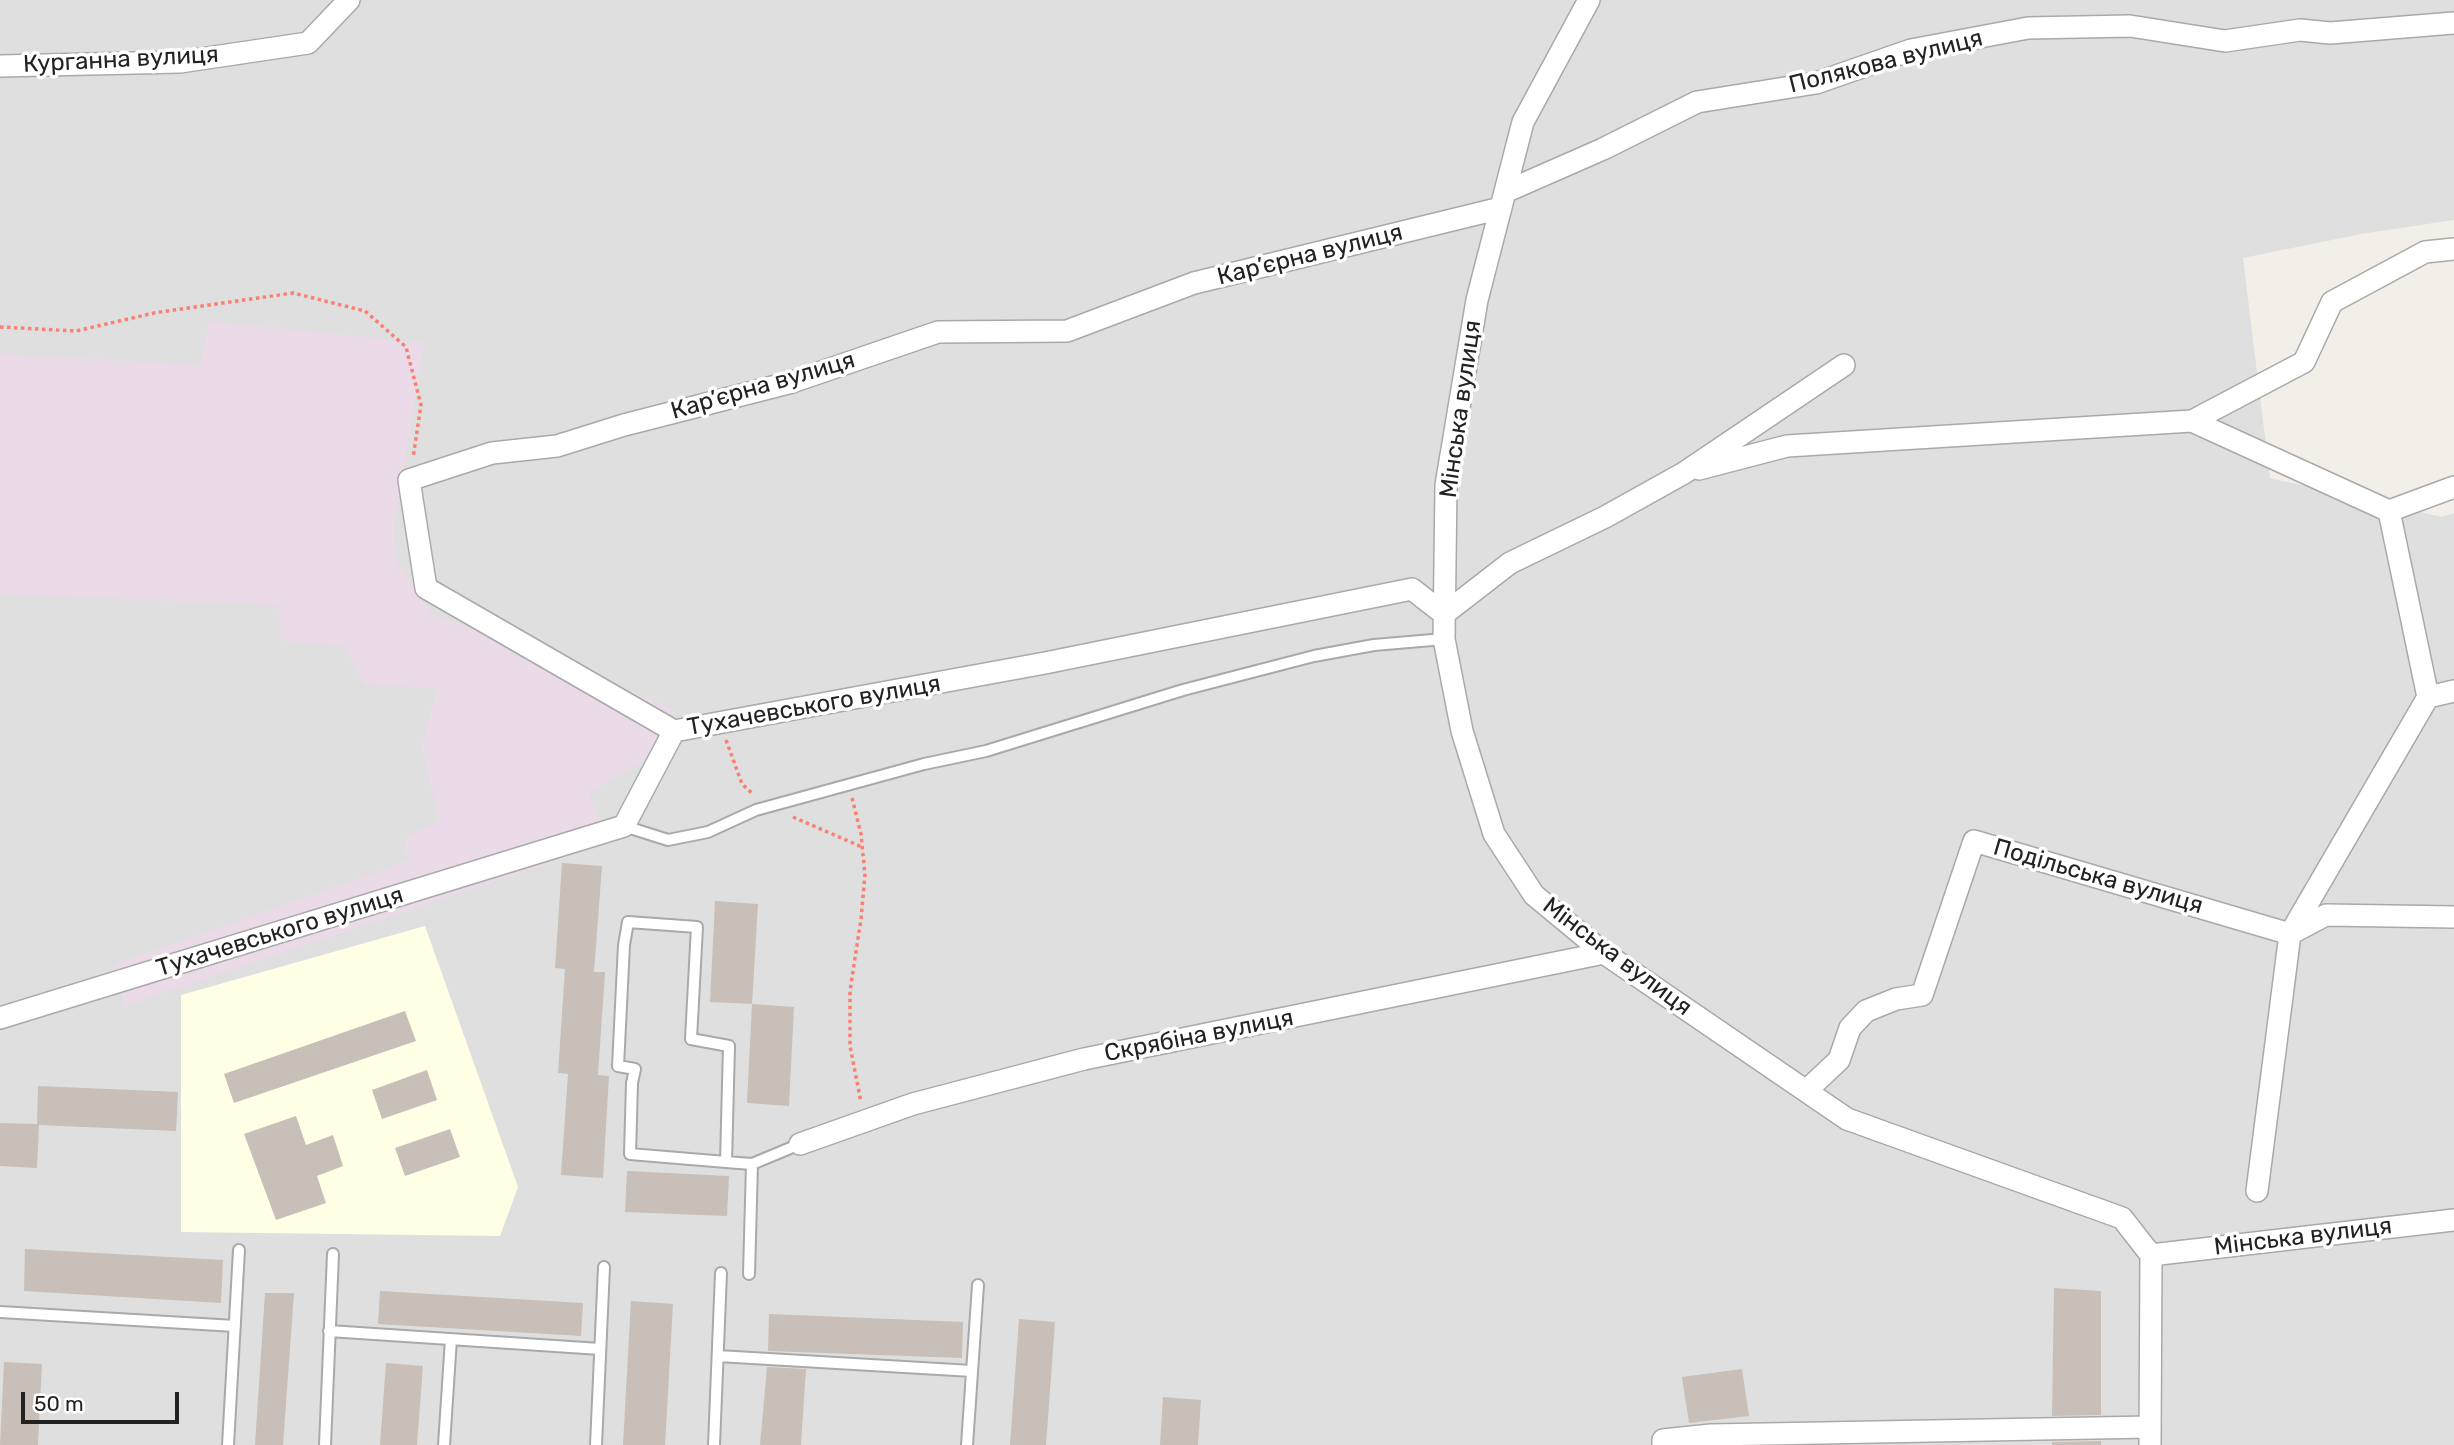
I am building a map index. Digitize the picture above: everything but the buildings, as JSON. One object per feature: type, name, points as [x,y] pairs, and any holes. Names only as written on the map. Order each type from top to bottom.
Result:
[{"type":"street","name":"Курганна вулиця","points":[[0,66],[180,62],[308,43],[349,0]]},
{"type":"street","name":"Мінська вулиця","points":[[1589,0],[1523,122],[1477,300],[1446,485],[1444,639],[1462,731],[1494,834],[1534,895],[1604,953],[1847,1119],[2122,1218],[2151,1255],[2454,1220]]},
{"type":"street","name":"Полякова вулиця","points":[[1503,200],[1697,102],[1816,83],[1911,50],[2028,28],[2130,26],[2225,41],[2300,30],[2330,33],[2454,23]]},
{"type":"street","name":"Кар’єрна вулиця","points":[[409,481],[492,453],[556,446],[624,425],[792,382],[938,332],[1067,331],[1194,283],[1503,200]]},
{"type":"street","points":[[1684,473],[1787,446],[2192,421],[2304,362],[2333,302],[2425,253],[2454,249]]},
{"type":"street","points":[[1444,614],[1510,563],[1605,517],[1684,473],[1844,365]]},
{"type":"street","points":[[2192,421],[2389,511],[2454,486]]},
{"type":"street","points":[[409,481],[426,588],[674,731]]},
{"type":"street","points":[[2257,1191],[2290,934],[2428,697],[2389,511]]},
{"type":"street","name":"Тухачевського вулиця","points":[[0,1018],[624,826],[674,731],[1032,666],[1412,589],[1444,614]]},
{"type":"street","points":[[2428,697],[2454,691]]},
{"type":"street","name":"Подільська вулиця","points":[[1806,1091],[1839,1060],[1850,1028],[1866,1012],[1896,999],[1922,995],[1974,841],[2290,934]]},
{"type":"street","points":[[2290,934],[2326,915],[2454,917]]},
{"type":"street","name":"Скрябіна вулиця","points":[[800,1144],[913,1104],[1084,1059],[1604,953]]},
{"type":"street","points":[[1663,1445],[1663,1440],[1711,1435],[2150,1436],[2151,1255]]},
{"type":"lane","points":[[624,826],[668,840],[708,832],[756,810],[924,764],[985,751],[1183,690],[1314,656],[1374,645],[1444,639]]},
{"type":"lane","points":[[726,1162],[729,1046],[691,1040],[697,927],[628,922],[624,944],[618,1066],[635,1069],[632,1083],[630,1154],[726,1162],[752,1164],[800,1144]]},
{"type":"lane","points":[[749,1274],[752,1164]]},
{"type":"lane","points":[[228,1445],[239,1250]]},
{"type":"lane","points":[[325,1445],[333,1254]]},
{"type":"lane","points":[[596,1445],[604,1267]]},
{"type":"lane","points":[[714,1445],[721,1273]]},
{"type":"lane","points":[[967,1445],[978,1285]]},
{"type":"lane","points":[[0,1312],[235,1326]]},
{"type":"lane","points":[[329,1331],[600,1349]]},
{"type":"lane","points":[[444,1445],[451,1339]]},
{"type":"lane","points":[[718,1356],[972,1371]]},
{"type":"path","points":[[0,327],[76,331],[154,313],[293,293],[365,311],[406,347],[421,405],[409,481]]},
{"type":"path","points":[[848,785],[861,834],[865,875],[850,991],[850,1046],[865,1121]]},
{"type":"shaded area","points":[[0,0],[2454,0],[2454,220],[2361,234],[2243,258],[2270,478],[2442,517],[2454,513],[2454,1445],[0,1445]]},
{"type":"shaded area","points":[[210,321],[424,343],[393,531],[398,565],[431,613],[673,709],[643,761],[589,793],[605,844],[126,1006],[113,965],[408,861],[405,838],[439,821],[422,747],[437,688],[365,684],[344,646],[281,641],[279,605],[0,594],[0,354],[200,365]]},
{"type":"shaded area","points":[[425,926],[518,1187],[500,1236],[181,1232],[181,995]]}]
